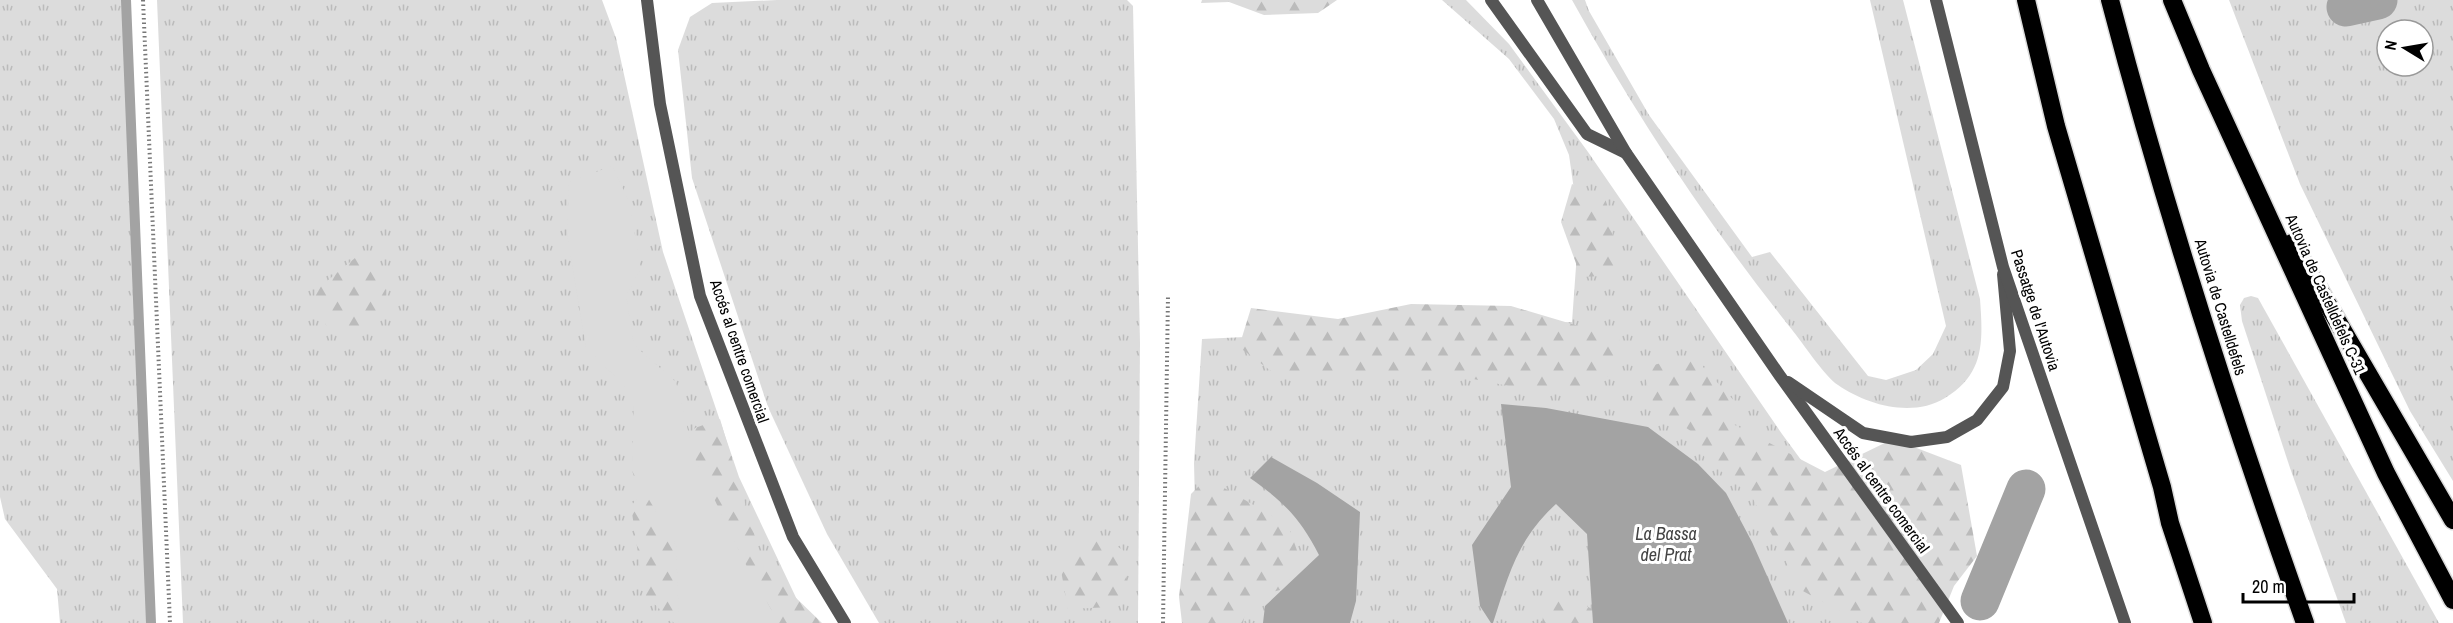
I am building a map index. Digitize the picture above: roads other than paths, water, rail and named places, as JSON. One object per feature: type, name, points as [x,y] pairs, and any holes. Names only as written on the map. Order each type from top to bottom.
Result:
[{"type":"highway","points":[[2026,0],[2056,126],[2162,487],[2170,523],[2202,618]]},
{"type":"highway","name":"Autovia de Castelldefels","points":[[2110,0],[2141,115],[2252,475],[2305,623]]},
{"type":"highway","name":"Autovia de Castelldefels C-31","points":[[2172,0],[2201,70],[2386,473],[2453,600]]},
{"type":"highway","points":[[2240,153],[2453,520]]},
{"type":"street","name":"Accés al centre comercial","points":[[647,0],[660,104],[700,296],[793,537],[845,623]]},
{"type":"street","points":[[1491,0],[1587,134],[1626,153]]},
{"type":"street","name":"Accés al centre comercial","points":[[1537,0],[1626,153],[1780,376],[1958,623]]},
{"type":"street","name":"Passatge de l'Autovia","points":[[1936,0],[2002,267],[2125,623]]},
{"type":"street","name":"Accés al centre comercial","points":[[1780,376],[1863,433],[1911,442],[1947,438],[1977,420],[2002,387],[2010,351],[2002,267]]},
{"type":"water","name":"La Bassa del Prat","points":[[1501,404],[1546,408],[1648,427],[1698,464],[1726,493],[1752,542],[1788,623],[1593,623],[1587,534],[1556,504],[1543,517],[1523,545],[1510,573],[1493,623],[1491,623],[1480,606],[1472,545],[1511,487]]},
{"type":"water","points":[[1271,457],[1317,483],[1360,512],[1356,601],[1350,623],[1263,623],[1265,606],[1319,555],[1305,531],[1290,512],[1250,478]]},
{"type":"waterway","points":[[126,0],[151,623]]},
{"type":"waterway","points":[[2346,7],[2378,0]]},
{"type":"waterway","points":[[1980,601],[2026,489]]}]
